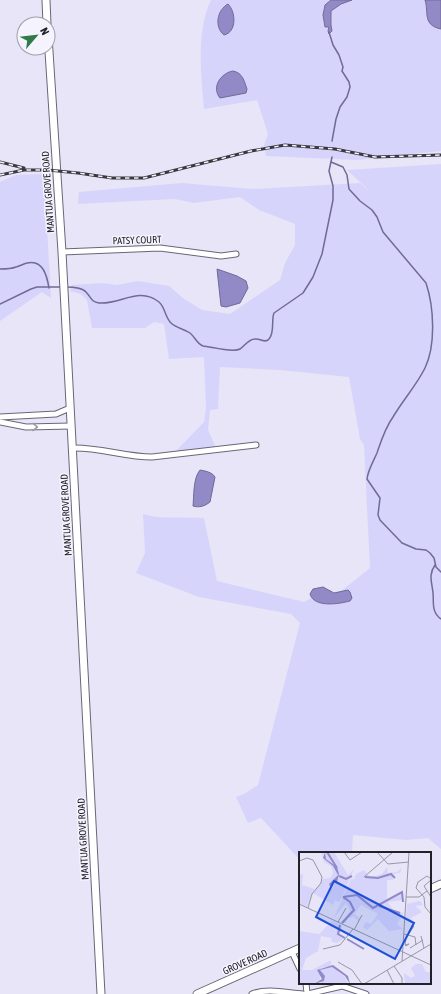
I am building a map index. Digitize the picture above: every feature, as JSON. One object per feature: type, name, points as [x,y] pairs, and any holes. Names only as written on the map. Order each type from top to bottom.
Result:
[{"type":"main road","points":[[46,0],[47,16]]},
{"type":"main road","name":"MANTUA GROVE ROAD","points":[[49,56],[62,252],[101,994]]},
{"type":"main road","points":[[431,889],[441,884]]},
{"type":"main road","name":"GROVE ROAD","points":[[198,994],[299,948]]},
{"type":"street","name":"PATSY COURT","points":[[62,252],[160,248],[221,256],[236,254]]},
{"type":"street","points":[[0,417],[56,414],[70,408]]},
{"type":"street","points":[[0,422],[26,427],[71,426]]},
{"type":"street","points":[[72,448],[83,447],[139,457],[152,457],[256,445]]},
{"type":"street","points":[[292,952],[299,967]]},
{"type":"street","points":[[306,984],[308,994],[342,986],[366,994]]},
{"type":"street","points":[[252,994],[257,992],[276,992],[302,994]]},
{"type":"shaded area","points":[[211,0],[332,0],[324,6],[323,15],[325,27],[326,28],[329,26],[328,31],[331,34],[331,11],[341,4],[353,0],[425,0],[427,18],[431,24],[441,29],[441,151],[357,160],[266,156],[264,145],[268,134],[257,100],[204,109],[201,68],[201,39],[206,12]]},
{"type":"shaded area","points":[[331,0],[352,0],[341,4],[331,11],[332,31],[329,34],[329,27],[325,27],[323,15],[325,5]]},
{"type":"shaded area","points":[[425,0],[441,0],[441,29],[431,24],[427,18]]},
{"type":"shaded area","points":[[228,4],[233,12],[234,21],[231,30],[224,35],[219,28],[218,19],[221,10]]},
{"type":"shaded area","points":[[233,71],[243,78],[247,89],[246,93],[220,98],[217,94],[217,85],[221,78]]},
{"type":"shaded area","points":[[441,164],[441,849],[428,838],[406,840],[353,835],[352,852],[299,852],[299,859],[261,818],[248,823],[236,797],[258,785],[300,623],[291,614],[199,597],[136,573],[145,553],[143,514],[165,517],[204,518],[217,581],[304,602],[311,598],[320,603],[343,603],[348,590],[340,592],[370,568],[364,445],[360,439],[349,377],[279,370],[220,367],[218,409],[210,410],[208,430],[216,448],[175,452],[204,422],[206,408],[204,357],[169,359],[164,324],[154,322],[145,328],[92,328],[87,300],[81,294],[70,291],[72,285],[102,283],[117,285],[138,281],[169,286],[183,298],[202,310],[230,314],[280,280],[285,263],[295,245],[295,224],[259,210],[240,197],[194,203],[175,199],[78,204],[79,192],[182,183],[252,189],[360,183],[373,194],[347,170]]},
{"type":"shaded area","points":[[44,174],[51,298],[42,292],[0,321],[0,182],[16,175]]},
{"type":"shaded area","points":[[217,269],[246,281],[248,288],[240,303],[226,307],[221,306]]},
{"type":"shaded area","points":[[200,470],[206,471],[215,477],[210,502],[206,505],[195,507],[193,506],[194,487]]},
{"type":"shaded area","points":[[323,587],[334,593],[348,590],[352,598],[350,601],[334,604],[316,601],[310,594],[313,589]]},
{"type":"waterway","points":[[329,32],[333,45],[339,55],[343,67],[342,71],[349,82],[350,87],[347,97],[340,107],[332,141]]},
{"type":"waterway","points":[[65,287],[82,289],[93,300],[99,303],[107,303],[137,296],[152,298],[161,304],[167,318],[171,323],[190,333],[199,344],[203,346],[237,350],[253,339],[266,341],[272,333],[274,313],[303,293],[313,277],[322,254],[333,200],[333,186],[329,171],[332,157]]},
{"type":"waterway","points":[[331,162],[343,167],[347,175],[349,189],[360,201],[372,210],[377,217],[383,232],[426,283],[429,293],[433,326],[429,359],[414,387],[388,426],[367,479],[380,498],[378,515],[380,520],[402,543],[416,549],[426,550],[430,553],[434,558],[436,567],[441,572]]},
{"type":"waterway","points":[[0,269],[12,268],[32,262],[40,266],[43,270],[47,278],[49,288]]},
{"type":"waterway","points":[[0,304],[37,287],[61,287]]},
{"type":"waterway","points":[[435,565],[431,575],[434,610],[441,619]]},
{"type":"railway","points":[[0,175],[24,170],[48,170],[112,178],[144,178],[251,151],[285,145],[335,149],[375,157],[441,155]]},
{"type":"railway","points":[[0,162],[24,168]]}]
